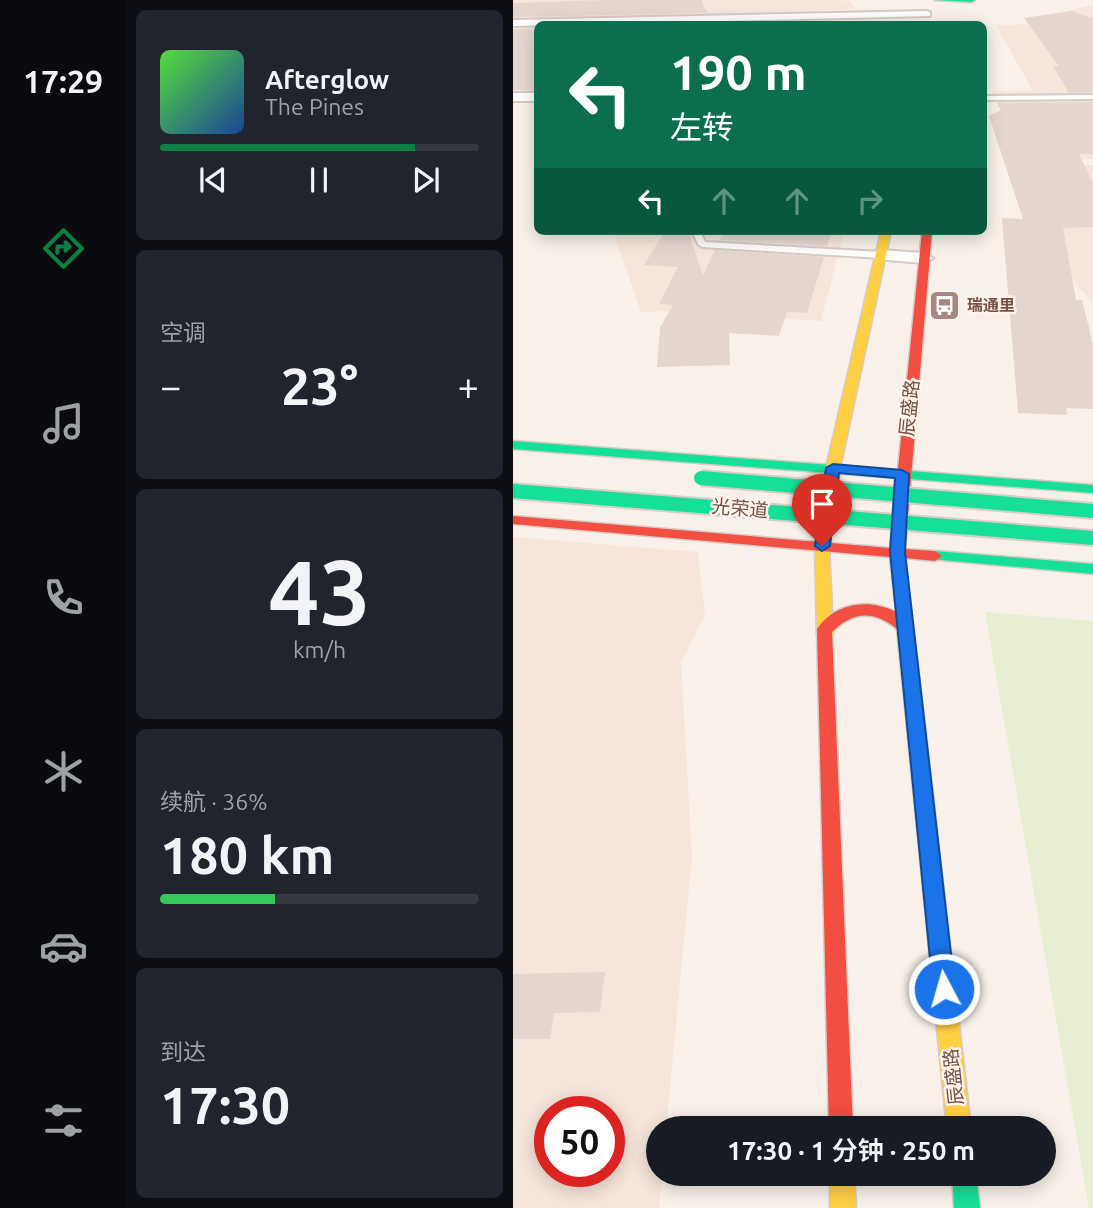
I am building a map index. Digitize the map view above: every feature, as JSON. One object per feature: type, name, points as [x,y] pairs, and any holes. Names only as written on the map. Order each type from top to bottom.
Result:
[{"type":"main road","points":[[938,0],[963,3]]},
{"type":"main road","points":[[841,1116],[822,546],[833,468],[885,235]]},
{"type":"main road","name":"辰盛路","points":[[927,235],[902,474],[897,552],[958,1116]]},
{"type":"main road","points":[[513,444],[1093,489]]},
{"type":"main road","name":"光荣道","points":[[678,477],[1093,511]]},
{"type":"main road","name":"光荣道","points":[[513,491],[1093,538]]},
{"type":"main road","points":[[513,520],[1093,569]]},
{"type":"main road","points":[[825,629],[836,615],[861,607],[888,613],[906,628]]},
{"type":"main road","points":[[842,1186],[843,1208]]},
{"type":"main road","points":[[965,1186],[967,1208]]},
{"type":"street","points":[[596,21],[926,13]]},
{"type":"street","points":[[513,23],[534,22]]},
{"type":"street","points":[[513,99],[534,99]]},
{"type":"street","points":[[881,255],[924,258]]},
{"type":"lane","points":[[987,98],[1093,97]]},
{"type":"lane","points":[[698,235],[702,244],[881,255]]},
{"type":"shaded area","points":[[513,0],[838,0],[850,1],[855,9],[513,21]]},
{"type":"shaded area","points":[[1093,5],[1093,159],[1022,159],[992,92],[1033,91],[996,25],[1067,23],[1049,16]]},
{"type":"shaded area","points":[[1019,165],[1093,165],[1093,303],[1075,283]]},
{"type":"shaded area","points":[[614,235],[843,235],[821,321],[641,312]]},
{"type":"shaded area","points":[[513,537],[698,552],[705,615],[681,663],[692,856],[667,1116],[646,1116],[646,1186],[661,1186],[659,1208],[513,1208]]},
{"type":"green space","points":[[985,612],[1093,621],[1093,1208],[1089,1208]]},
{"type":"building","points":[[701,0],[707,13],[513,17],[513,3]]},
{"type":"building","points":[[1072,11],[1093,19],[1093,92],[1069,93],[1053,66],[1059,66],[1024,18]]},
{"type":"building","points":[[534,28],[534,91],[513,90],[513,29]]},
{"type":"building","points":[[1093,102],[1093,154],[1079,154],[1093,183],[1093,227],[1063,228],[1076,300],[1082,300],[1093,344],[1093,409],[1066,408],[1067,415],[1018,413],[1002,218],[1023,219],[989,116],[1001,110],[997,103]]},
{"type":"building","points":[[663,235],[689,235],[703,275],[715,250],[824,257],[807,313],[787,312],[779,336],[729,333],[730,365],[657,367],[660,328],[673,305],[659,304],[678,267],[644,265]]},
{"type":"building","points":[[722,235],[831,235],[827,246],[720,240]]},
{"type":"building","points":[[605,972],[600,1012],[554,1013],[550,1039],[513,1039],[513,974]]},
{"type":"traffic: fast","points":[[938,0],[972,0]]},
{"type":"traffic: fast","points":[[513,445],[1094,489]]},
{"type":"traffic: fast","points":[[701,478],[1094,511]]},
{"type":"traffic: fast","points":[[513,491],[1094,538]]},
{"type":"traffic: fast","points":[[935,556],[1094,569]]},
{"type":"traffic: fast","points":[[965,1186],[967,1208]]},
{"type":"traffic: slow","points":[[825,634],[822,546],[833,468],[885,235]]},
{"type":"traffic: slow","points":[[916,727],[958,1116]]},
{"type":"traffic: slow","points":[[842,1186],[843,1208]]},
{"type":"traffic: jam","points":[[916,727],[897,553],[927,235]]},
{"type":"traffic: jam","points":[[513,520],[935,556]]},
{"type":"traffic: jam","points":[[825,629],[844,614],[865,609],[886,614],[906,628]]},
{"type":"traffic: jam","points":[[825,634],[841,1116]]},
{"type":"place","name":"瑞通里","points":[[944,305]]},
{"type":"route","points":[[822,546],[833,468],[902,474],[897,552],[944,989]]}]
